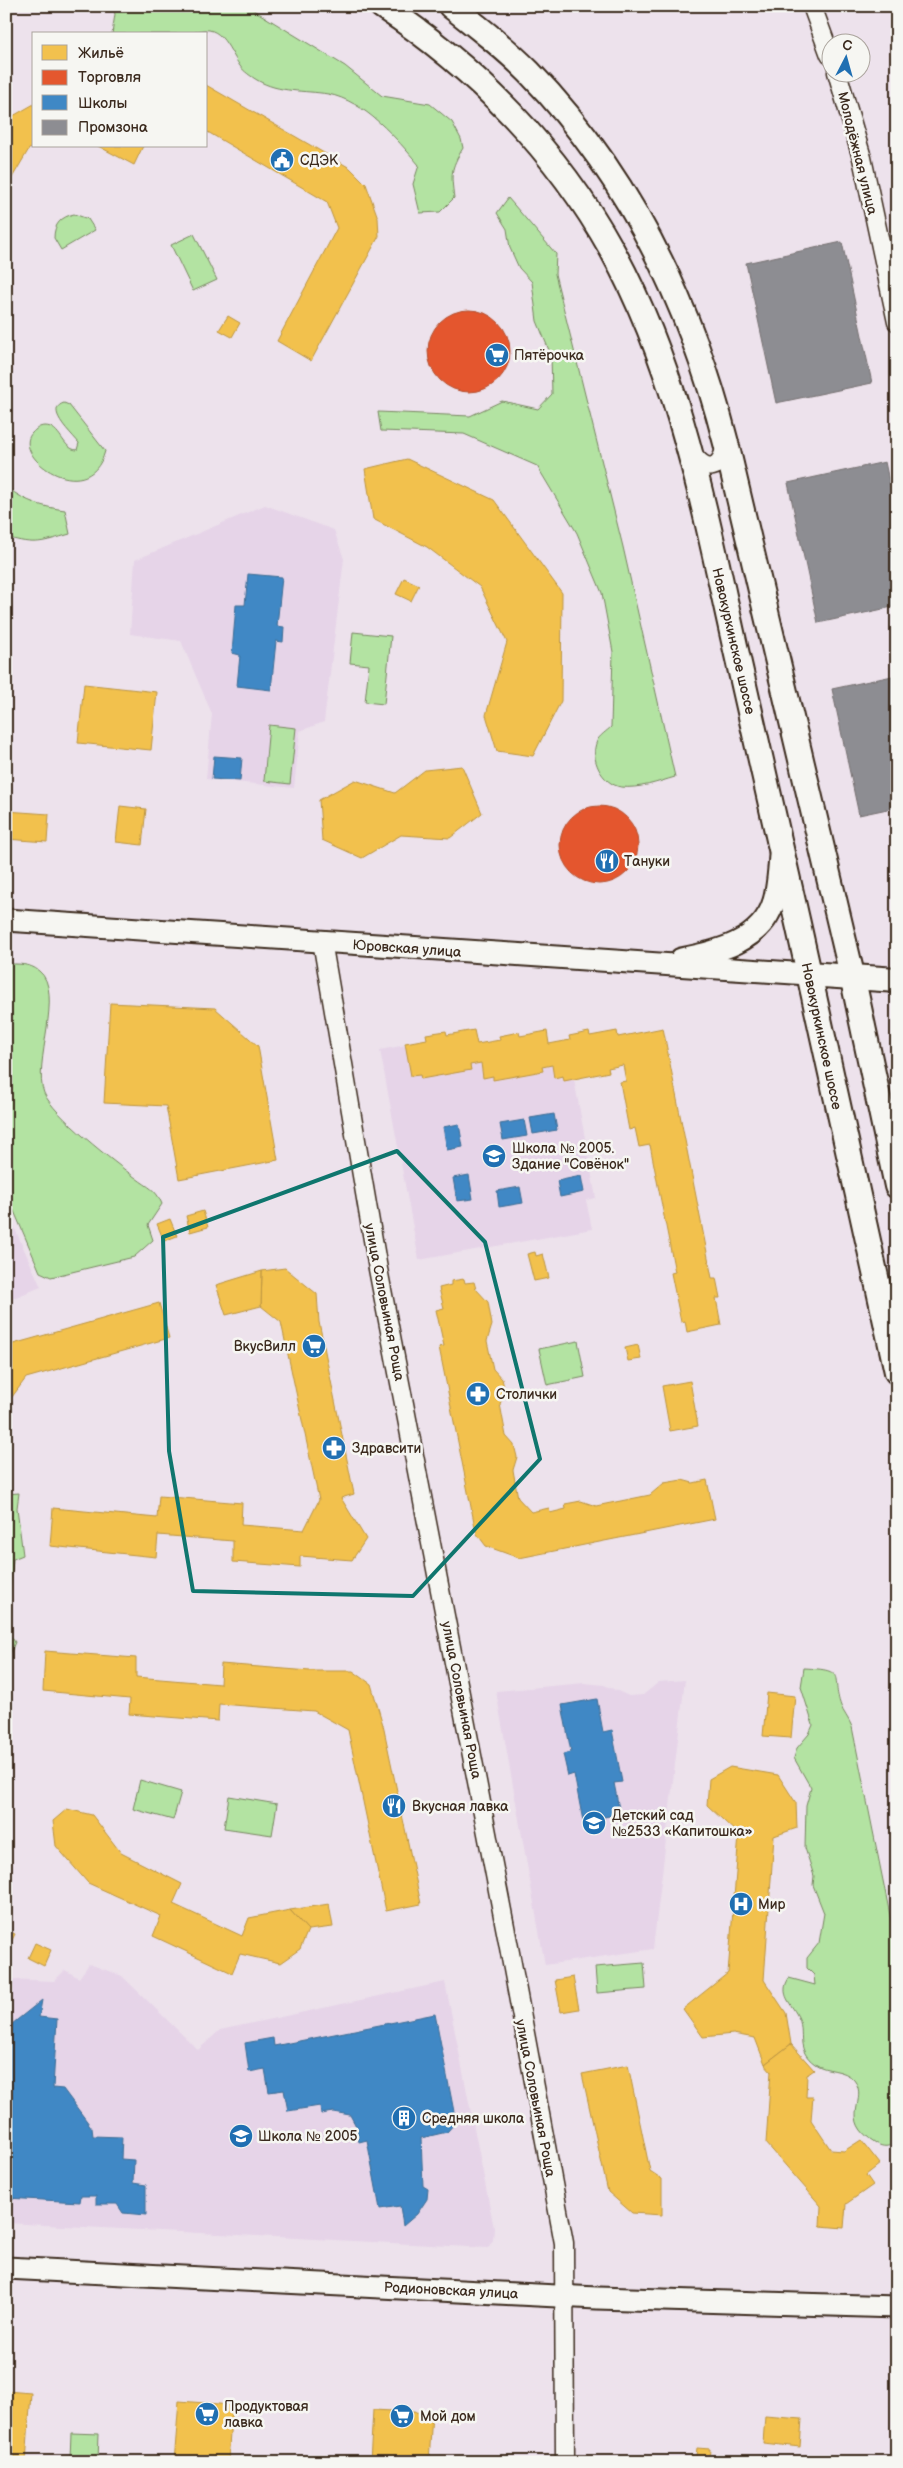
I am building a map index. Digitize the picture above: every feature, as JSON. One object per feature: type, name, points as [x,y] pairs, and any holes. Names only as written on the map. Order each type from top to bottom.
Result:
[{"type":"main road","name":"Новокуркинское шоссе","points":[[382,6],[456,61],[498,97],[530,135],[573,191],[611,249],[644,318],[668,377],[690,451],[781,848],[897,1372]]},
{"type":"main road","points":[[451,6],[497,42],[530,73],[574,125],[618,185],[651,239],[682,306],[702,356],[726,443],[852,975],[897,1186]]},
{"type":"main road","points":[[808,974],[852,975],[897,980]]},
{"type":"street","points":[[812,6],[822,32]]},
{"type":"street","name":"Молодёжная улица","points":[[840,82],[862,158],[897,322]]},
{"type":"street","points":[[690,451],[697,462],[705,466],[713,466],[718,464],[725,455],[726,443]]},
{"type":"street","points":[[654,964],[725,949],[747,938],[757,929],[774,902],[781,848]]},
{"type":"street","name":"Юровская улица","points":[[6,920],[808,974]]},
{"type":"street","name":"улица Соловьиная Роща","points":[[322,941],[378,1269],[564,2243],[565,2462]]},
{"type":"street","name":"Родионовская улица","points":[[6,2268],[564,2296],[897,2307]]},
{"type":"highlighted area","points":[[397,1151],[485,1242],[540,1459],[413,1596],[193,1591],[169,1451],[163,1237]]},
{"type":"shaded area","points":[[265,505],[334,530],[344,559],[324,722],[300,731],[294,788],[206,779],[212,714],[181,641],[130,634],[135,560]]},
{"type":"shaded area","name":"Школа № 2005. Здание \"Совёнок\"","points":[[406,1045],[412,1076],[481,1063],[483,1078],[493,1076],[494,1080],[543,1071],[542,1067],[552,1065],[554,1078],[574,1079],[596,1198],[586,1200],[592,1229],[419,1260],[380,1050]]},
{"type":"shaded area","points":[[6,1209],[41,1287],[6,1301]]},
{"type":"shaded area","name":"Детский сад №2533 «Капитошка»","points":[[685,1680],[653,1949],[545,1965],[496,1691],[584,1683],[604,1685],[629,1696],[643,1695],[659,1682]]},
{"type":"shaded area","name":"Школа № 2005","points":[[89,1964],[122,1976],[198,2050],[220,2030],[445,1982],[494,2228],[493,2240],[488,2248],[6,2223],[6,1979],[54,1981],[65,1970],[79,1978]]},
{"type":"green space","points":[[112,6],[247,6],[345,66],[382,96],[430,104],[452,122],[461,139],[463,148],[452,172],[454,198],[440,212],[420,213],[413,184],[419,165],[379,122],[355,104],[328,94],[283,89],[257,80],[241,68],[222,37],[209,30],[196,32],[112,32],[115,14]]},
{"type":"green space","points":[[508,198],[556,254],[555,274],[623,547],[675,777],[648,785],[621,787],[614,785],[603,776],[596,762],[595,748],[597,741],[611,727],[613,652],[602,593],[577,533],[537,466],[464,434],[381,431],[378,412],[470,416],[502,401],[538,409],[552,394],[551,355],[537,321],[532,282],[519,268],[510,248],[507,229],[497,213]]},
{"type":"green space","points":[[74,214],[88,219],[95,230],[61,250],[54,238],[55,229],[62,219]]},
{"type":"green space","points":[[194,234],[217,280],[193,291],[171,245]]},
{"type":"green space","points":[[64,403],[69,405],[105,451],[96,468],[84,477],[69,478],[54,474],[41,465],[32,454],[28,443],[36,429],[45,426],[55,430],[68,446],[77,450],[79,443],[58,416],[59,406]]},
{"type":"green space","points":[[8,488],[21,497],[35,503],[65,510],[70,534],[39,542],[6,537]]},
{"type":"green space","points":[[353,632],[391,636],[384,704],[365,702],[369,665],[350,663]]},
{"type":"green space","points":[[269,725],[296,728],[290,784],[264,781]]},
{"type":"green space","points":[[6,964],[23,964],[35,968],[46,981],[49,995],[49,1011],[41,1081],[44,1093],[59,1113],[72,1126],[114,1161],[152,1189],[162,1204],[148,1225],[153,1240],[134,1257],[51,1277],[40,1272],[14,1211],[6,1200]]},
{"type":"green space","points":[[578,1341],[585,1377],[547,1385],[539,1349]]},
{"type":"green space","points":[[19,1493],[17,1508],[23,1555],[13,1559],[7,1631],[15,1642],[6,1664],[6,1494]]},
{"type":"green space","points":[[804,1668],[833,1673],[841,1706],[852,1727],[897,1950],[897,2108],[893,2120],[897,2142],[889,2146],[881,2146],[876,2143],[858,2126],[856,2110],[859,2095],[858,2087],[854,2080],[840,2072],[819,2066],[809,2059],[803,2047],[801,2024],[785,1994],[789,1978],[815,1985],[814,1975],[807,1968],[807,1958],[819,1943],[824,1913],[813,1885],[814,1876],[805,1848],[806,1806],[811,1788],[794,1758],[797,1748],[809,1734],[813,1725],[801,1687]]},
{"type":"green space","points":[[140,1780],[181,1792],[173,1820],[133,1809]]},
{"type":"green space","points":[[229,1796],[277,1804],[272,1835],[224,1828]]},
{"type":"green space","points":[[644,1963],[646,1989],[597,1993],[595,1967]]},
{"type":"green space","points":[[71,2433],[99,2434],[98,2460],[70,2459]]},
{"type":"building: Жильё","points":[[208,86],[350,168],[366,184],[378,218],[379,236],[311,361],[277,341],[337,228],[327,202],[208,132]]},
{"type":"building: Жильё","points":[[32,105],[32,148],[29,149],[6,188],[6,120]]},
{"type":"building: Жильё","points":[[102,148],[142,148],[134,165]]},
{"type":"building: Жильё","points":[[228,316],[240,323],[232,337],[219,330]]},
{"type":"building: Жильё","points":[[407,459],[494,500],[562,593],[561,701],[533,756],[497,751],[486,715],[507,642],[480,587],[427,547],[373,519],[365,469]]},
{"type":"building: Жильё","points":[[404,578],[419,585],[411,601],[396,594]]},
{"type":"building: Жильё","points":[[84,684],[157,692],[151,750],[78,743]]},
{"type":"building: Жильё","points":[[462,766],[482,813],[450,838],[401,835],[362,858],[322,840],[319,800],[355,780],[395,793],[425,770]]},
{"type":"building: Жильё","points":[[120,806],[146,809],[142,845],[116,842]]},
{"type":"building: Жильё","points":[[6,811],[49,814],[47,842],[6,839]]},
{"type":"building: Жильё","points":[[110,1003],[215,1008],[258,1046],[278,1160],[179,1179],[166,1106],[104,1103]]},
{"type":"building: Жильё","points":[[663,1028],[712,1278],[716,1278],[720,1298],[716,1298],[721,1325],[687,1332],[685,1321],[681,1322],[671,1273],[675,1272],[650,1145],[639,1147],[635,1128],[629,1130],[620,1082],[626,1081],[623,1065],[608,1068],[609,1072],[564,1081],[563,1076],[554,1078],[552,1065],[542,1067],[543,1071],[493,1080],[493,1076],[483,1078],[481,1063],[470,1065],[471,1070],[421,1079],[420,1075],[411,1076],[405,1043],[427,1039],[426,1034],[446,1031],[447,1035],[474,1030],[477,1044],[500,1040],[499,1036],[519,1032],[520,1036],[547,1031],[549,1044],[570,1040],[569,1036],[589,1032],[590,1036],[617,1031],[618,1037]]},
{"type":"building: Жильё","points":[[203,1211],[208,1227],[190,1232],[186,1216]]},
{"type":"building: Жильё","points":[[170,1219],[177,1236],[164,1241],[157,1224]]},
{"type":"building: Жильё","points":[[535,1252],[536,1256],[543,1254],[549,1278],[534,1281],[527,1254]]},
{"type":"building: Жильё","points":[[285,1268],[317,1294],[319,1322],[354,1494],[341,1498],[366,1539],[352,1560],[300,1556],[300,1567],[233,1562],[233,1541],[158,1535],[156,1557],[50,1546],[53,1508],[157,1518],[159,1496],[242,1503],[241,1525],[304,1530],[319,1500],[281,1322],[261,1306],[262,1271]]},
{"type":"building: Жильё","points":[[262,1271],[261,1306],[226,1315],[216,1285]]},
{"type":"building: Жильё","points":[[464,1279],[465,1283],[474,1282],[476,1289],[488,1302],[492,1325],[487,1341],[493,1369],[502,1379],[505,1391],[500,1404],[506,1436],[514,1445],[517,1457],[513,1470],[518,1498],[531,1512],[549,1508],[550,1513],[566,1509],[565,1504],[581,1501],[596,1506],[650,1495],[664,1483],[682,1480],[693,1483],[707,1480],[715,1519],[519,1558],[486,1546],[477,1534],[475,1527],[439,1347],[444,1346],[436,1310],[444,1308],[439,1288],[451,1285],[451,1281]]},
{"type":"building: Жильё","points":[[159,1303],[169,1338],[26,1378],[9,1401],[9,1469],[6,1469],[6,1346]]},
{"type":"building: Жильё","points":[[638,1345],[641,1359],[628,1361],[625,1348]]},
{"type":"building: Жильё","points":[[690,1381],[698,1426],[670,1431],[662,1386]]},
{"type":"building: Жильё","points":[[45,1651],[136,1658],[136,1677],[220,1684],[221,1664],[310,1671],[353,1671],[371,1684],[383,1725],[421,1904],[386,1911],[348,1730],[314,1711],[219,1704],[218,1721],[129,1714],[130,1699],[43,1691]]},
{"type":"building: Жильё","points":[[767,1693],[795,1696],[791,1738],[763,1736]]},
{"type":"building: Жильё","points":[[730,1767],[778,1775],[796,1803],[797,1828],[774,1836],[764,1980],[786,2013],[791,2044],[765,2064],[755,2038],[733,2034],[703,2037],[683,2009],[728,1973],[739,1835],[707,1805],[709,1779]]},
{"type":"building: Жильё","points":[[67,1809],[92,1815],[121,1853],[182,1884],[173,1904],[242,1936],[249,1918],[290,1910],[308,1930],[300,1949],[280,1963],[240,1954],[232,1973],[153,1936],[161,1916],[88,1883],[56,1846],[53,1821]]},
{"type":"building: Жильё","points":[[329,1904],[333,1927],[308,1930],[290,1910]]},
{"type":"building: Жильё","points":[[6,1930],[15,1934],[7,1950],[6,1950]]},
{"type":"building: Жильё","points":[[35,1943],[51,1950],[44,1966],[28,1958]]},
{"type":"building: Жильё","points":[[573,1977],[579,2009],[561,2012],[555,1980]]},
{"type":"building: Жильё","points":[[791,2044],[814,2070],[807,2075],[806,2097],[813,2097],[811,2120],[831,2150],[844,2151],[861,2140],[880,2164],[866,2175],[873,2185],[846,2204],[844,2228],[820,2226],[821,2206],[766,2143],[771,2071],[765,2064]]},
{"type":"building: Жильё","points":[[628,2065],[650,2171],[662,2179],[662,2215],[632,2213],[608,2192],[582,2074]]},
{"type":"building: Жильё","points":[[6,2391],[31,2393],[26,2462],[6,2462]]},
{"type":"building: Жильё","points":[[179,2401],[232,2405],[228,2462],[174,2462]]},
{"type":"building: Жильё","points":[[373,2410],[432,2413],[429,2462],[370,2462]]},
{"type":"building: Жильё","points":[[765,2416],[802,2419],[800,2447],[763,2443]]},
{"type":"building: Жильё","points":[[697,2448],[710,2449],[709,2462],[690,2462],[691,2455],[696,2456]]},
{"type":"building: Торговля","points":[[461,310],[477,310],[492,317],[503,328],[510,343],[507,367],[498,380],[477,392],[461,392],[446,385],[435,374],[428,359],[428,343],[435,328],[446,317]]},
{"type":"building: Торговля","points":[[599,806],[614,809],[627,817],[635,830],[638,845],[635,860],[627,873],[614,881],[599,884],[584,881],[571,873],[563,860],[560,845],[563,830],[571,817],[584,809]]},
{"type":"building: Школы","points":[[248,574],[282,577],[277,626],[284,627],[283,642],[276,641],[271,690],[237,686],[240,655],[232,653],[236,605],[245,605]]},
{"type":"building: Школы","points":[[214,756],[242,758],[240,781],[212,779]]},
{"type":"building: Школы","points":[[554,1114],[557,1130],[533,1134],[530,1118]]},
{"type":"building: Школы","points":[[524,1120],[527,1136],[503,1140],[500,1124]]},
{"type":"building: Школы","points":[[459,1124],[463,1147],[447,1150],[443,1127]]},
{"type":"building: Школы","points":[[469,1175],[473,1199],[457,1201],[453,1178]]},
{"type":"building: Школы","points":[[581,1176],[584,1192],[560,1197],[557,1181]]},
{"type":"building: Школы","points":[[520,1187],[523,1203],[499,1207],[497,1191]]},
{"type":"building: Школы","points":[[597,1699],[603,1732],[612,1730],[622,1782],[614,1783],[620,1814],[583,1821],[574,1774],[568,1776],[563,1754],[571,1752],[562,1705]]},
{"type":"building: Школы","points":[[42,2000],[39,2017],[57,2019],[53,2088],[63,2089],[92,2128],[93,2136],[122,2137],[121,2159],[134,2160],[133,2183],[146,2185],[146,2215],[123,2213],[117,2204],[96,2204],[96,2196],[81,2196],[80,2202],[6,2198],[7,2028]]},
{"type":"building: Школы","name":"Средняя школа","points":[[435,2014],[456,2122],[447,2132],[421,2138],[423,2186],[428,2189],[427,2199],[417,2214],[403,2226],[400,2206],[380,2209],[367,2140],[359,2142],[356,2126],[350,2115],[333,2112],[321,2114],[320,2106],[288,2111],[284,2090],[269,2092],[265,2069],[249,2072],[245,2043],[273,2038],[274,2046]]},
{"type":"building: Промзона","points":[[842,242],[872,383],[776,403],[746,263]]},
{"type":"building: Промзона","points":[[885,462],[897,519],[897,606],[818,623],[788,483]]},
{"type":"building: Промзона","points":[[897,675],[897,807],[859,815],[832,689]]},
{"type":"place","name":"СДЭК","points":[[282,160]]},
{"type":"place","name":"Пятёрочка","points":[[497,355]]},
{"type":"place","name":"Тануки","points":[[607,861]]},
{"type":"place","name":"Школа № 2005. Здание \"Совёнок\"","points":[[494,1156]]},
{"type":"place","name":"ВкусВилл","points":[[314,1346]]},
{"type":"place","name":"Столички","points":[[478,1394]]},
{"type":"place","name":"Здравсити","points":[[334,1448]]},
{"type":"place","name":"Вкусная лавка","points":[[394,1806]]},
{"type":"place","name":"Детский сад №2533 «Капитошка»","points":[[594,1823]]},
{"type":"place","name":"Мир","points":[[741,1904]]},
{"type":"place","name":"Средняя школа","points":[[404,2118]]},
{"type":"place","name":"Школа № 2005","points":[[241,2136]]},
{"type":"place","name":"Продуктовая лавка","points":[[207,2414]]},
{"type":"place","name":"Мой дом","points":[[402,2416]]}]
